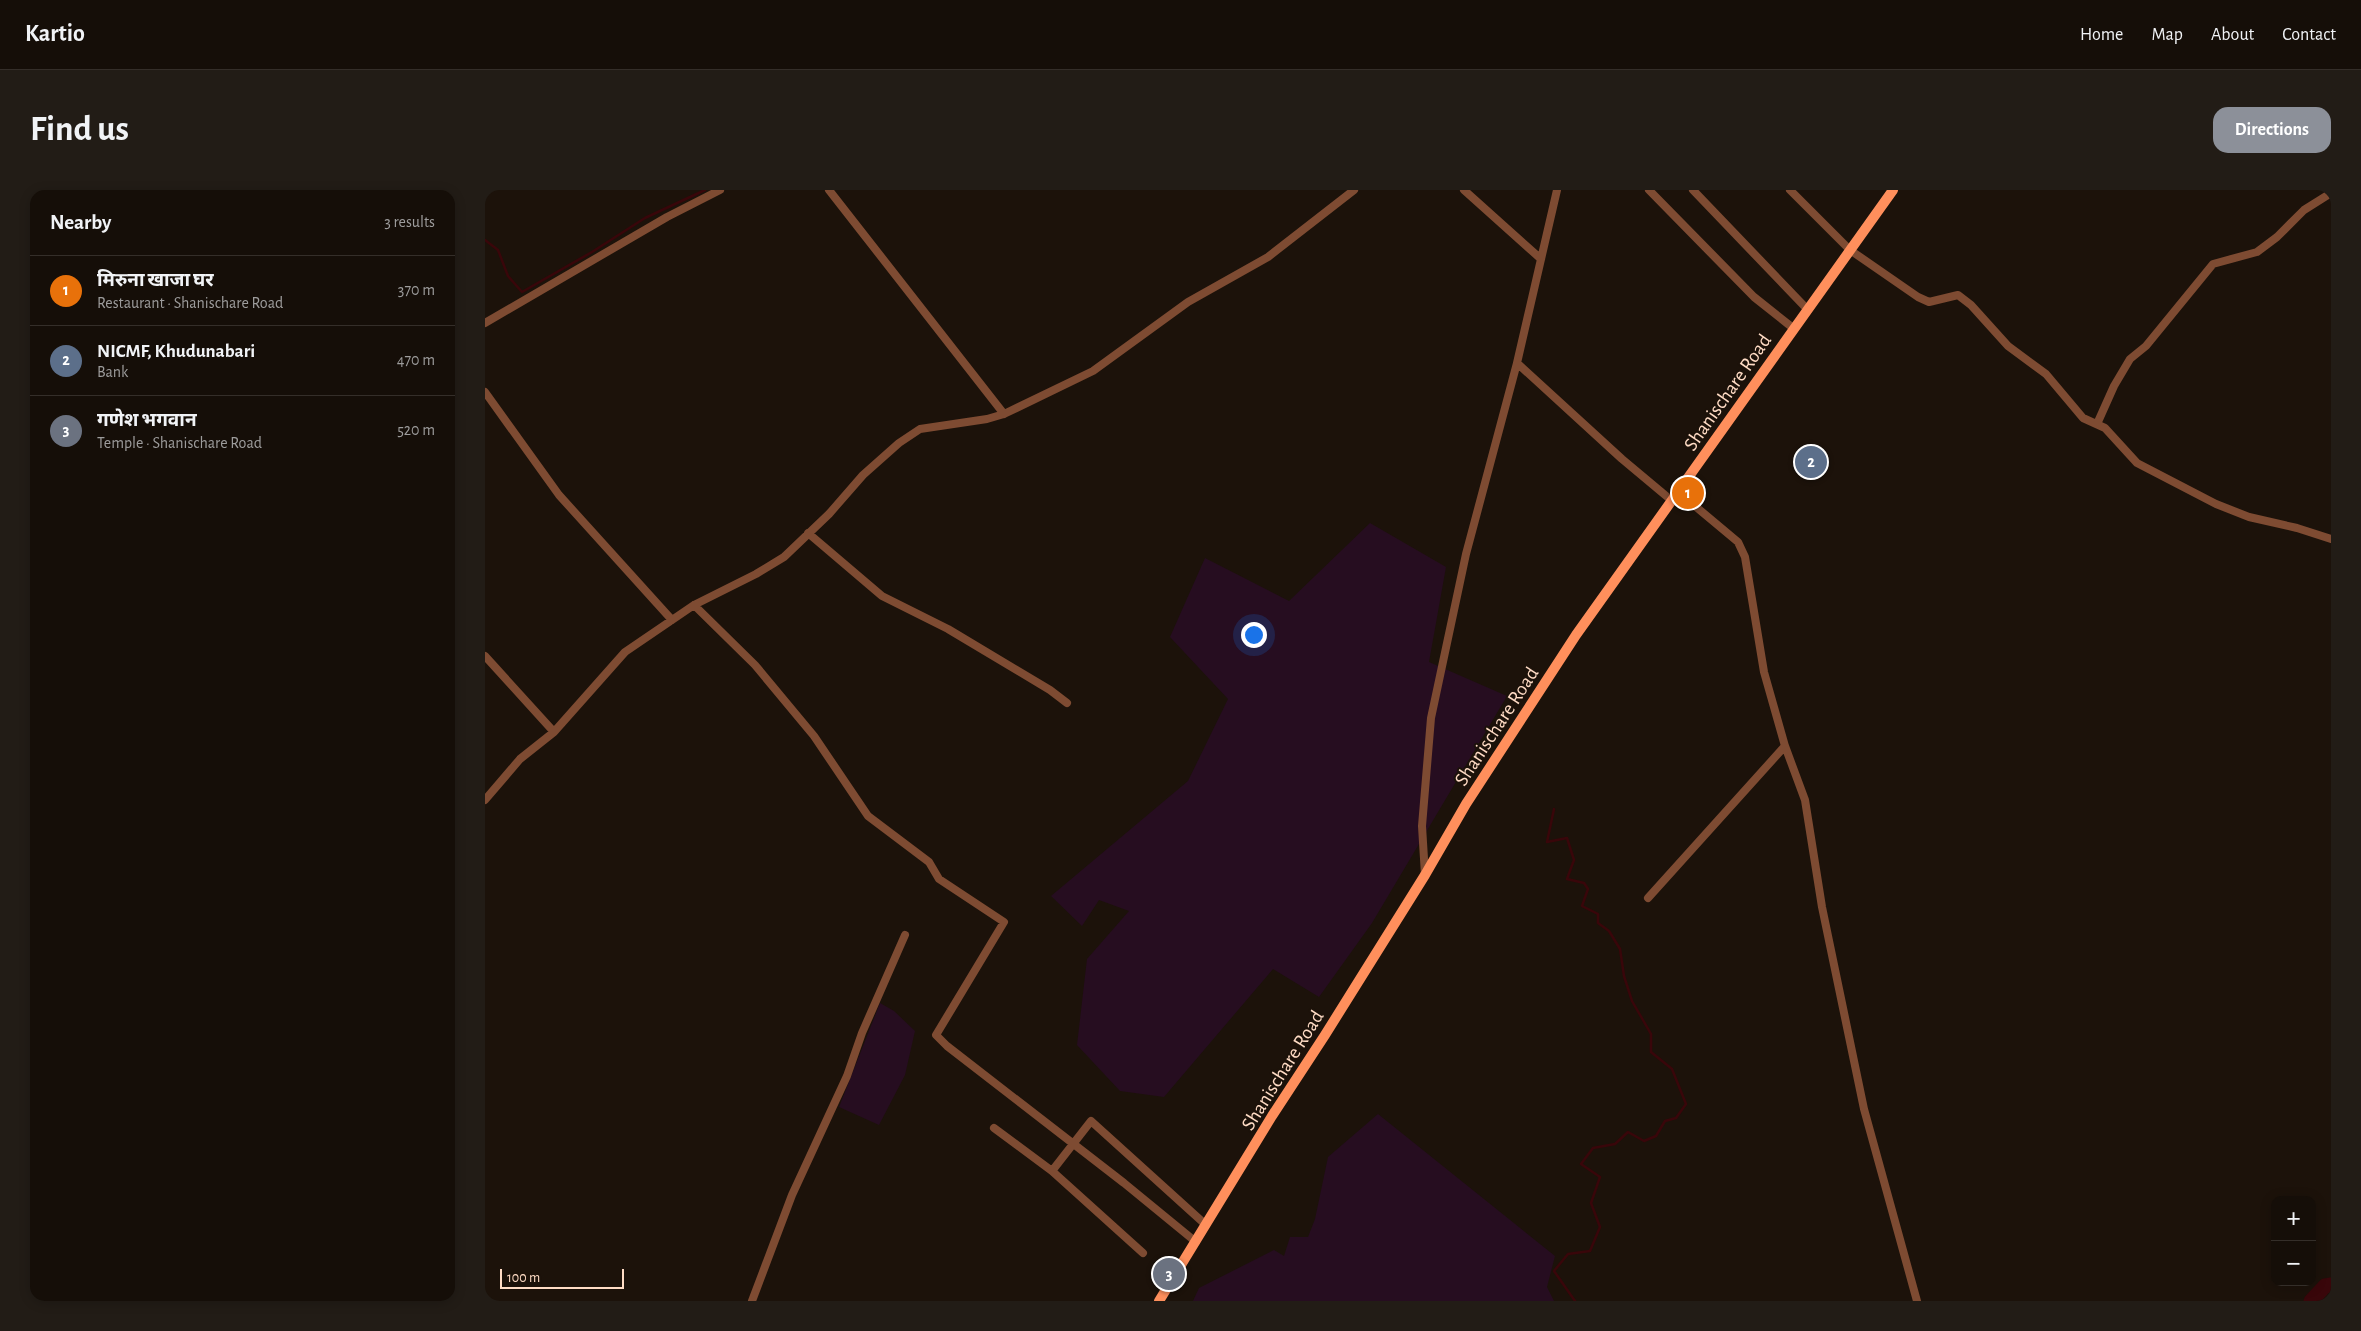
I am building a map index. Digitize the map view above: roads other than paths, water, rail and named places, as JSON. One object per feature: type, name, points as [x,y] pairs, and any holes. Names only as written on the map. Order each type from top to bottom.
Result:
[{"type":"street","points":[[485,323],[667,217],[720,190]]},
{"type":"street","points":[[829,190],[1004,414]]},
{"type":"street","points":[[485,800],[521,759],[554,732],[625,652],[694,605],[756,574],[783,557],[808,534],[863,476],[899,443],[920,429],[987,419],[1004,414],[1093,371],[1188,302],[1268,257],[1354,190]]},
{"type":"street","points":[[1464,190],[1468,196],[1541,259]]},
{"type":"street","points":[[1425,875],[1422,818],[1431,718],[1464,563],[1517,363],[1557,190]]},
{"type":"street","points":[[1649,190],[1754,298],[1793,328]]},
{"type":"street","points":[[1693,190],[1807,310]]},
{"type":"street","points":[[1790,190],[1850,250],[1918,297],[1929,302],[1958,295],[1971,305],[2008,346],[2046,374],[2083,418],[2105,428],[2137,463],[2216,504],[2249,517],[2297,528],[2331,539]]},
{"type":"street","name":"Shanischare Road","points":[[1164,1299],[1195,1242],[1272,1116],[1425,875],[1466,804],[1576,635],[1893,190]]},
{"type":"street","points":[[2097,424],[2114,386],[2130,359],[2146,346],[2213,264],[2257,252],[2277,237],[2304,210],[2331,193]]},
{"type":"street","points":[[1517,363],[1622,459],[1738,542],[1745,557],[1764,672],[1785,746],[1805,800],[1818,888],[1865,1109],[1917,1301]]},
{"type":"street","points":[[485,392],[559,495],[672,620]]},
{"type":"street","points":[[808,534],[882,596],[948,629],[1050,690],[1067,703]]},
{"type":"street","points":[[694,605],[755,664],[814,736],[868,816],[929,862],[939,879],[1004,922],[936,1035],[947,1046],[1195,1242]]},
{"type":"street","points":[[485,656],[554,732]]},
{"type":"street","points":[[1648,898],[1785,746]]},
{"type":"street","points":[[752,1301],[792,1195],[847,1076],[862,1033],[905,935]]},
{"type":"street","points":[[1052,1171],[1091,1122],[1206,1225]]},
{"type":"street","points":[[994,1128],[1052,1171],[1143,1253]]},
{"type":"waterway","points":[[485,240],[498,250],[508,276],[522,292],[592,252],[645,218],[705,190]]},
{"type":"waterway","points":[[1554,809],[1547,842],[1567,838],[1574,860],[1567,879],[1584,883],[1588,889],[1582,906],[1598,914],[1598,923],[1609,931],[1620,949],[1624,976],[1632,1001],[1651,1034],[1651,1052],[1672,1069],[1686,1104],[1676,1118],[1665,1121],[1656,1136],[1644,1141],[1628,1132],[1615,1144],[1593,1148],[1581,1164],[1600,1177],[1591,1203],[1600,1227],[1590,1251],[1568,1254],[1554,1271],[1575,1301]]},
{"type":"waterway","points":[[2311,1301],[2325,1286],[2331,1285]]},
{"type":"place","name":"NICMF, Khudunabari","points":[[1811,462]]},
{"type":"place","name":"मिरुना खाजा घर","points":[[1688,493]]},
{"type":"place","name":"गणेश भगवान","points":[[1169,1274]]}]
